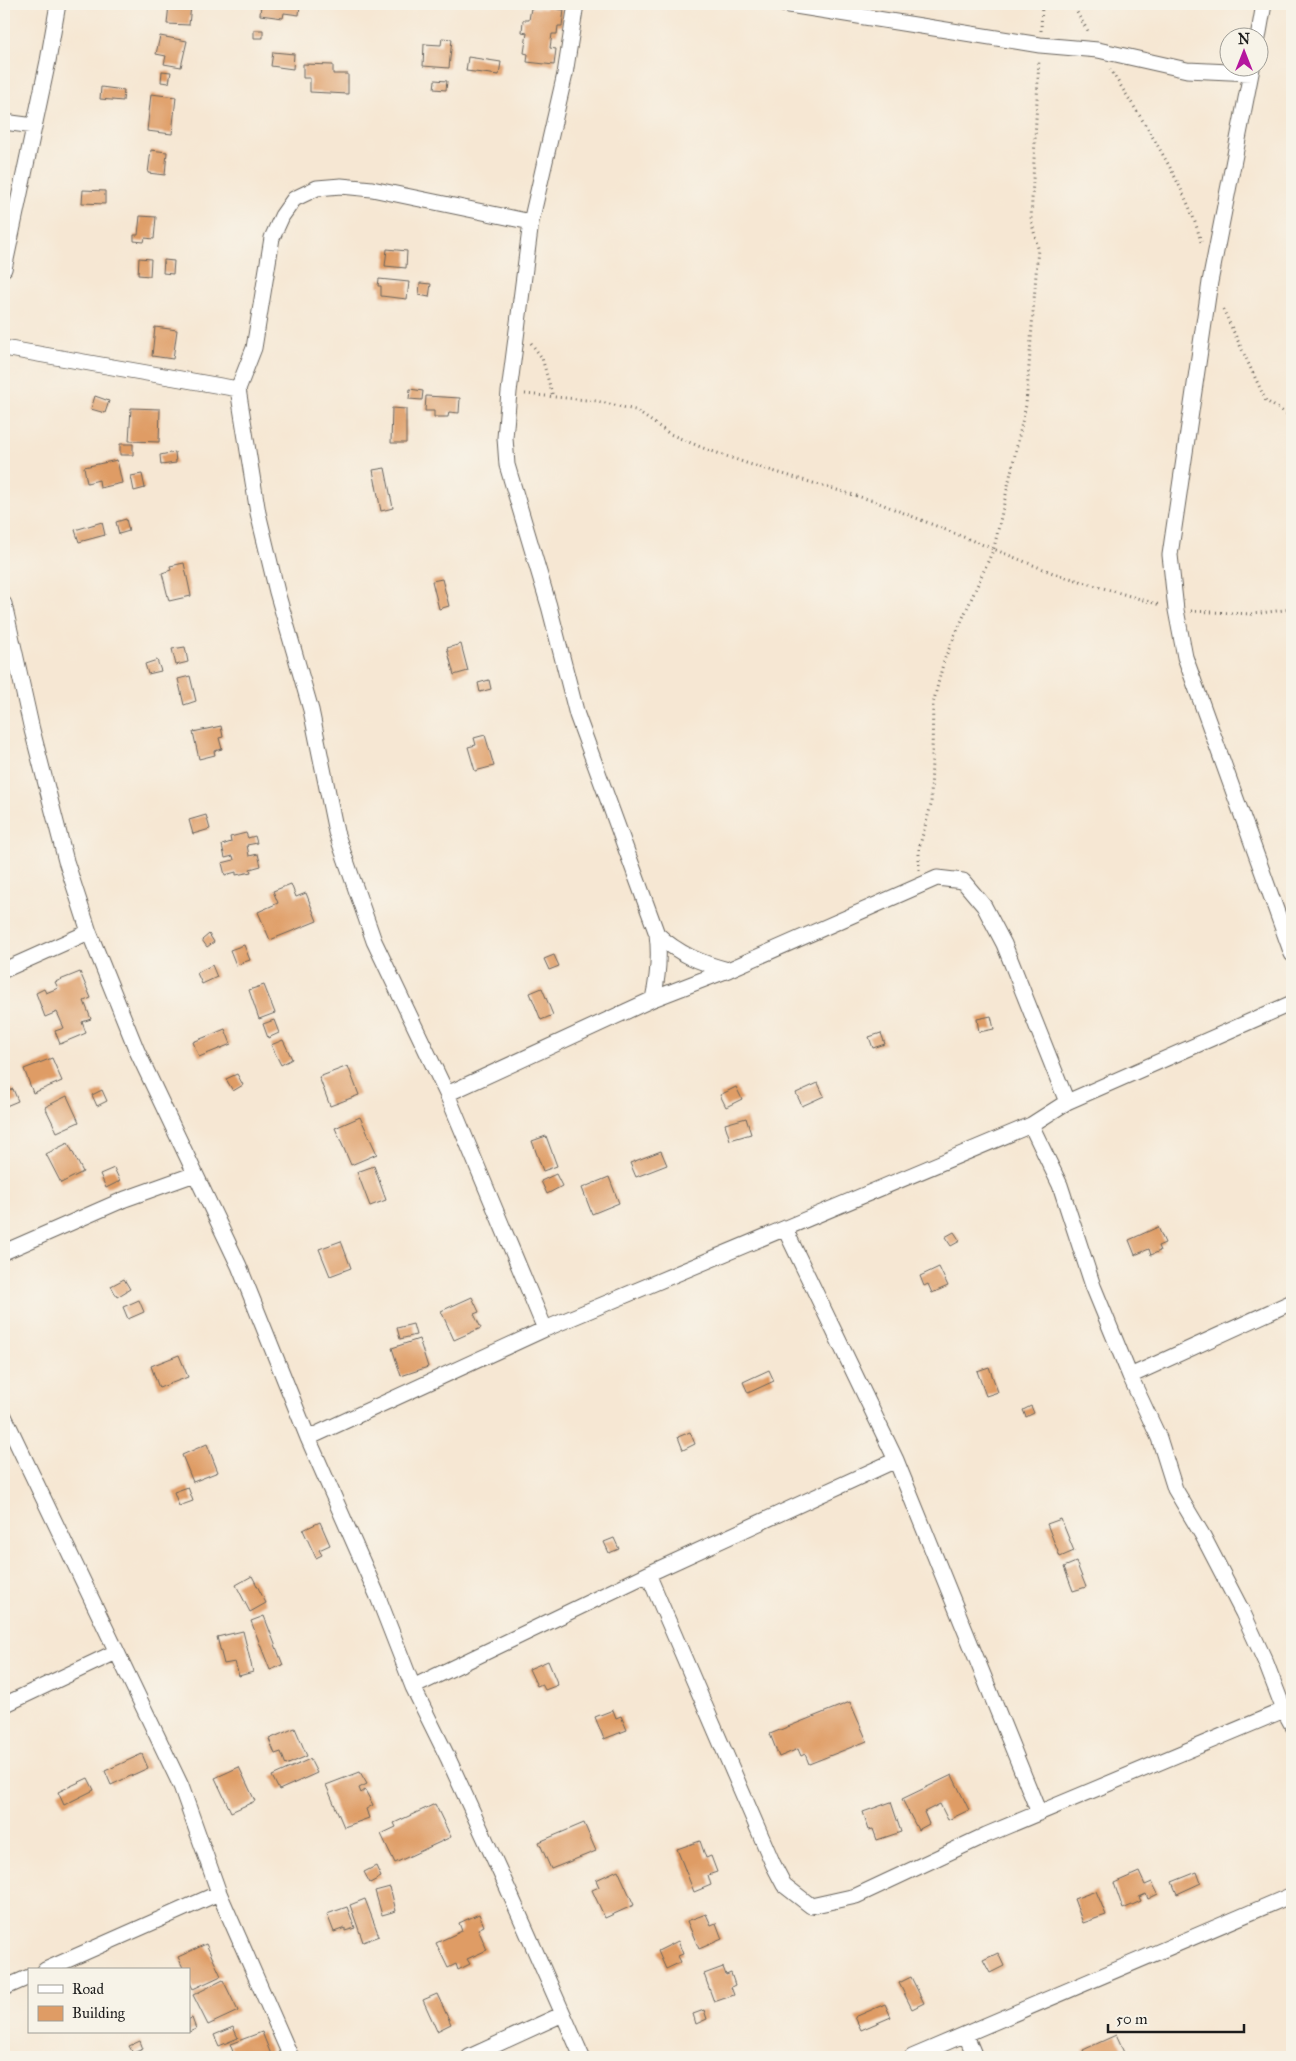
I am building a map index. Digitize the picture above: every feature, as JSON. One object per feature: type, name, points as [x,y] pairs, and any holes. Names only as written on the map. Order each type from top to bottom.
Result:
[{"type":"street","points":[[4,269],[58,4]]},
{"type":"street","points":[[576,4],[564,74],[531,222],[509,392],[505,438],[507,465],[549,606],[577,715],[657,934],[660,956],[653,999]]},
{"type":"street","points":[[783,4],[1040,45],[1098,50],[1187,70],[1218,70]]},
{"type":"street","points":[[1260,28],[1264,4]]},
{"type":"street","points":[[1250,78],[1210,282],[1170,555],[1176,610],[1185,657],[1292,954]]},
{"type":"street","points":[[4,122],[34,126]]},
{"type":"street","points":[[531,222],[372,189],[341,186],[317,188],[294,199],[282,216],[272,238],[254,348],[238,390],[258,513],[277,592],[311,710],[336,832],[374,941],[447,1094],[545,1329]]},
{"type":"street","points":[[4,348],[238,390]]},
{"type":"street","points":[[4,604],[32,730],[63,852],[89,932],[137,1051],[239,1266],[308,1438],[378,1597],[413,1687],[448,1758],[539,1956],[582,2057]]},
{"type":"street","points":[[447,1094],[653,999],[728,970],[937,878],[963,881],[984,906],[1004,944],[1067,1102]]},
{"type":"street","points":[[4,970],[89,932]]},
{"type":"street","points":[[657,934],[671,947],[692,958],[728,970]]},
{"type":"street","points":[[308,1438],[545,1329],[1031,1125],[1067,1102],[1292,1003]]},
{"type":"street","points":[[1031,1125],[1060,1185],[1093,1286],[1130,1376],[1159,1438],[1175,1489],[1203,1536],[1243,1613],[1292,1725]]},
{"type":"street","points":[[4,1252],[125,1199],[195,1174]]},
{"type":"street","points":[[785,1229],[896,1460],[1039,1813]]},
{"type":"street","points":[[1130,1376],[1292,1302]]},
{"type":"street","points":[[4,1416],[181,1786],[219,1893],[291,2057]]},
{"type":"street","points":[[413,1687],[648,1574],[896,1460]]},
{"type":"street","points":[[648,1574],[773,1864],[784,1885],[811,1906],[856,1896],[986,1835],[1284,1710]]},
{"type":"street","points":[[4,1704],[116,1652]]},
{"type":"street","points":[[50,1968],[219,1893]]},
{"type":"street","points":[[912,2057],[1292,1895]]},
{"type":"street","points":[[4,1988],[28,1977]]},
{"type":"street","points":[[469,2057],[563,2014]]},
{"type":"street","points":[[966,2035],[975,2057]]},
{"type":"path","points":[[919,886],[919,848],[931,805],[933,704],[944,660],[994,548],[1026,405],[1038,248],[1031,220],[1042,4]]},
{"type":"path","points":[[1072,4],[1173,175],[1197,228],[1202,246]]},
{"type":"path","points":[[1222,307],[1266,401],[1292,417]]},
{"type":"path","points":[[517,330],[528,339],[542,358],[553,397]]},
{"type":"path","points":[[509,392],[597,401],[635,410],[670,434],[703,448],[768,470],[874,501],[1053,573],[1176,610],[1252,614],[1292,609]]},
{"type":"building","points":[[169,4],[191,5],[189,25],[167,24]]},
{"type":"building","points":[[261,4],[300,4],[299,15],[284,13],[283,18],[260,15]]},
{"type":"building","points":[[546,7],[564,10],[562,26],[558,26],[557,34],[552,34],[550,48],[556,49],[554,65],[527,62],[528,54],[524,53],[527,33],[522,32],[523,20],[529,20],[531,8],[546,9]]},
{"type":"building","points":[[254,30],[263,30],[263,38],[254,38]]},
{"type":"building","points":[[160,36],[187,41],[181,67],[164,64],[166,56],[156,54]]},
{"type":"building","points":[[442,38],[452,39],[449,68],[423,66],[424,44],[441,45]]},
{"type":"building","points":[[273,52],[294,54],[293,69],[271,66]]},
{"type":"building","points":[[468,57],[501,62],[499,75],[466,71]]},
{"type":"building","points":[[303,64],[333,65],[333,74],[348,74],[348,94],[310,92],[310,78],[303,78]]},
{"type":"building","points":[[162,71],[171,72],[169,83],[161,82]]},
{"type":"building","points":[[435,80],[447,81],[446,90],[434,89]]},
{"type":"building","points":[[101,87],[124,90],[123,101],[100,99]]},
{"type":"building","points":[[151,94],[176,97],[172,134],[147,131]]},
{"type":"building","points":[[151,150],[167,152],[165,175],[148,173]]},
{"type":"building","points":[[83,190],[105,191],[105,204],[82,203]]},
{"type":"building","points":[[140,216],[156,217],[154,239],[145,238],[144,242],[134,241],[134,235],[138,235]]},
{"type":"building","points":[[387,249],[407,251],[406,268],[385,266]]},
{"type":"building","points":[[139,258],[151,259],[150,276],[138,275]]},
{"type":"building","points":[[164,260],[174,261],[173,274],[163,273]]},
{"type":"building","points":[[379,279],[409,282],[407,299],[381,296],[381,286],[378,286]]},
{"type":"building","points":[[420,283],[431,284],[429,297],[419,295]]},
{"type":"building","points":[[155,327],[177,330],[173,359],[152,356]]},
{"type":"building","points":[[410,389],[423,391],[422,400],[409,399]]},
{"type":"building","points":[[95,396],[109,401],[105,413],[91,409]]},
{"type":"building","points":[[426,396],[460,398],[459,413],[449,412],[448,417],[434,417],[434,411],[425,411]]},
{"type":"building","points":[[131,408],[160,409],[159,442],[129,441]]},
{"type":"building","points":[[392,408],[406,409],[406,443],[391,443]]},
{"type":"building","points":[[120,444],[133,444],[133,455],[120,455]]},
{"type":"building","points":[[175,452],[176,463],[161,465],[160,455]]},
{"type":"building","points":[[117,460],[122,483],[100,488],[99,480],[87,483],[84,467]]},
{"type":"building","points":[[385,468],[393,508],[381,511],[373,470]]},
{"type":"building","points":[[142,474],[145,488],[134,491],[131,476]]},
{"type":"building","points":[[126,519],[129,531],[119,534],[116,522]]},
{"type":"building","points":[[102,522],[105,535],[79,542],[75,530]]},
{"type":"building","points":[[184,563],[191,596],[169,601],[162,573],[171,570],[170,566]]},
{"type":"building","points":[[442,579],[449,606],[439,609],[432,581]]},
{"type":"building","points":[[461,644],[468,671],[454,675],[447,648]]},
{"type":"building","points":[[185,647],[188,662],[176,665],[172,649]]},
{"type":"building","points":[[157,660],[161,671],[148,674],[145,664]]},
{"type":"building","points":[[190,676],[196,701],[184,705],[178,679]]},
{"type":"building","points":[[489,680],[491,689],[480,692],[478,683]]},
{"type":"building","points":[[221,726],[223,737],[219,738],[222,749],[214,751],[215,755],[199,759],[193,732]]},
{"type":"building","points":[[485,735],[494,766],[475,771],[468,747],[476,745],[474,738]]},
{"type":"building","points":[[206,815],[210,829],[193,834],[189,820]]},
{"type":"building","points":[[246,833],[248,838],[255,836],[257,843],[247,845],[249,856],[258,854],[261,866],[250,869],[251,872],[236,875],[236,872],[225,875],[222,863],[234,860],[233,856],[225,858],[222,845],[231,842],[230,837]]},
{"type":"building","points":[[291,884],[296,897],[306,893],[317,921],[270,940],[258,912],[278,903],[273,891]]},
{"type":"building","points":[[209,934],[214,942],[207,947],[202,940]]},
{"type":"building","points":[[244,945],[250,960],[236,965],[230,950]]},
{"type":"building","points":[[554,955],[559,966],[549,970],[544,959]]},
{"type":"building","points":[[212,965],[217,977],[202,984],[197,973]]},
{"type":"building","points":[[80,972],[91,998],[84,1001],[91,1019],[82,1022],[86,1033],[60,1044],[55,1031],[64,1028],[57,1012],[45,1017],[36,993],[44,989],[46,993],[58,988],[55,982]]},
{"type":"building","points":[[264,985],[275,1013],[259,1019],[249,990]]},
{"type":"building","points":[[542,988],[553,1015],[541,1020],[530,993]]},
{"type":"building","points":[[991,1016],[994,1029],[979,1032],[977,1019]]},
{"type":"building","points":[[274,1020],[279,1033],[268,1038],[263,1024]]},
{"type":"building","points":[[225,1029],[231,1044],[199,1057],[193,1042]]},
{"type":"building","points":[[881,1033],[885,1044],[873,1048],[869,1037]]},
{"type":"building","points":[[283,1040],[292,1059],[281,1065],[271,1045]]},
{"type":"building","points":[[52,1058],[62,1081],[33,1093],[24,1069]]},
{"type":"building","points":[[348,1066],[359,1095],[330,1106],[319,1077]]},
{"type":"building","points":[[237,1074],[243,1085],[233,1091],[226,1079]]},
{"type":"building","points":[[818,1083],[824,1096],[802,1106],[796,1093]]},
{"type":"building","points":[[736,1087],[742,1099],[726,1107],[720,1095]]},
{"type":"building","points":[[13,1089],[18,1101],[6,1106],[4,1093]]},
{"type":"building","points":[[102,1090],[107,1101],[97,1106],[92,1095]]},
{"type":"building","points":[[67,1096],[79,1122],[57,1132],[45,1107]]},
{"type":"building","points":[[360,1117],[377,1154],[351,1165],[335,1128]]},
{"type":"building","points":[[746,1118],[751,1134],[730,1140],[725,1124]]},
{"type":"building","points":[[546,1136],[557,1166],[543,1171],[532,1141]]},
{"type":"building","points":[[68,1143],[83,1172],[61,1183],[46,1154]]},
{"type":"building","points":[[661,1151],[667,1165],[636,1177],[630,1163]]},
{"type":"building","points":[[374,1166],[386,1200],[370,1206],[357,1172]]},
{"type":"building","points":[[114,1168],[120,1181],[106,1188],[100,1174]]},
{"type":"building","points":[[556,1174],[562,1186],[547,1194],[541,1181]]},
{"type":"building","points":[[609,1177],[619,1203],[592,1214],[582,1188]]},
{"type":"building","points":[[1158,1227],[1165,1243],[1158,1246],[1160,1251],[1151,1255],[1149,1249],[1135,1255],[1129,1240]]},
{"type":"building","points":[[954,1232],[960,1241],[951,1246],[945,1237]]},
{"type":"building","points":[[341,1241],[351,1268],[330,1276],[319,1249]]},
{"type":"building","points":[[939,1267],[948,1286],[932,1293],[928,1284],[924,1286],[920,1276]]},
{"type":"building","points":[[124,1279],[130,1289],[117,1297],[111,1286]]},
{"type":"building","points":[[472,1297],[479,1312],[474,1314],[481,1328],[454,1340],[441,1311]]},
{"type":"building","points":[[139,1300],[144,1312],[128,1319],[123,1307]]},
{"type":"building","points":[[413,1324],[416,1335],[400,1339],[397,1328]]},
{"type":"building","points":[[419,1339],[428,1367],[401,1376],[392,1348]]},
{"type":"building","points":[[179,1355],[188,1377],[159,1388],[151,1366]]},
{"type":"building","points":[[989,1367],[998,1392],[986,1396],[977,1371]]},
{"type":"building","points":[[769,1370],[774,1381],[748,1393],[743,1382]]},
{"type":"building","points":[[1031,1406],[1034,1413],[1026,1417],[1023,1410]]},
{"type":"building","points":[[690,1432],[695,1444],[683,1450],[678,1437]]},
{"type":"building","points":[[207,1444],[218,1472],[193,1482],[182,1455]]},
{"type":"building","points":[[188,1487],[193,1501],[179,1506],[174,1492]]},
{"type":"building","points":[[1061,1519],[1074,1551],[1060,1557],[1047,1524]]},
{"type":"building","points":[[320,1522],[330,1545],[319,1550],[322,1555],[316,1558],[303,1530]]},
{"type":"building","points":[[614,1538],[619,1549],[609,1553],[604,1542]]},
{"type":"building","points":[[1076,1562],[1086,1587],[1073,1591],[1064,1567]]},
{"type":"building","points":[[252,1576],[266,1603],[250,1612],[236,1585]]},
{"type":"building","points":[[264,1616],[283,1665],[270,1670],[251,1621]]},
{"type":"building","points":[[243,1631],[253,1672],[239,1676],[235,1662],[224,1664],[217,1637]]},
{"type":"building","points":[[548,1661],[558,1685],[545,1690],[542,1684],[537,1686],[529,1669]]},
{"type":"building","points":[[850,1702],[867,1741],[809,1764],[805,1754],[801,1756],[798,1749],[779,1757],[770,1734]]},
{"type":"building","points":[[613,1710],[616,1718],[621,1716],[627,1730],[604,1739],[595,1717]]},
{"type":"building","points":[[295,1728],[307,1756],[286,1765],[281,1752],[275,1754],[269,1739]]},
{"type":"building","points":[[142,1754],[148,1768],[111,1785],[105,1771]]},
{"type":"building","points":[[310,1759],[317,1773],[279,1790],[272,1776]]},
{"type":"building","points":[[239,1767],[255,1801],[231,1812],[215,1778]]},
{"type":"building","points":[[360,1772],[367,1784],[359,1788],[361,1793],[365,1790],[373,1805],[366,1809],[369,1818],[344,1827],[326,1785]]},
{"type":"building","points":[[952,1775],[969,1810],[948,1820],[940,1804],[924,1812],[929,1824],[918,1830],[902,1799]]},
{"type":"building","points":[[88,1778],[94,1790],[64,1805],[58,1792]]},
{"type":"building","points":[[891,1802],[901,1832],[877,1840],[873,1829],[869,1830],[863,1812]]},
{"type":"building","points":[[435,1804],[451,1837],[395,1863],[381,1834],[396,1827],[394,1823]]},
{"type":"building","points":[[584,1823],[596,1851],[551,1869],[539,1842]]},
{"type":"building","points":[[700,1841],[706,1858],[711,1856],[717,1872],[708,1875],[711,1885],[694,1892],[677,1849]]},
{"type":"building","points":[[376,1866],[381,1877],[370,1883],[364,1872]]},
{"type":"building","points":[[618,1870],[634,1905],[605,1918],[592,1890],[599,1887],[596,1880]]},
{"type":"building","points":[[1139,1872],[1145,1885],[1152,1882],[1158,1894],[1148,1899],[1146,1894],[1139,1897],[1141,1901],[1123,1909],[1114,1883]]},
{"type":"building","points":[[1197,1872],[1201,1883],[1177,1894],[1172,1882]]},
{"type":"building","points":[[390,1887],[396,1911],[382,1915],[375,1891]]},
{"type":"building","points":[[1096,1891],[1106,1915],[1083,1923],[1074,1899]]},
{"type":"building","points":[[365,1899],[379,1936],[363,1942],[350,1905]]},
{"type":"building","points":[[347,1907],[355,1928],[345,1931],[345,1928],[334,1932],[327,1914]]},
{"type":"building","points":[[479,1914],[484,1926],[478,1929],[487,1950],[467,1959],[470,1964],[458,1970],[456,1964],[448,1968],[436,1943],[462,1931],[459,1923]]},
{"type":"building","points":[[706,1914],[711,1925],[716,1923],[722,1939],[699,1949],[687,1921]]},
{"type":"building","points":[[678,1941],[683,1954],[678,1956],[681,1962],[666,1969],[658,1951]]},
{"type":"building","points":[[206,1944],[221,1976],[193,1989],[190,1983],[190,1968],[183,1968],[178,1957]]},
{"type":"building","points":[[998,1953],[1004,1966],[990,1973],[983,1960]]},
{"type":"building","points":[[723,1967],[726,1975],[731,1973],[735,1985],[731,1987],[734,1995],[714,2002],[704,1974]]},
{"type":"building","points":[[911,1977],[924,2003],[912,2009],[899,1983]]},
{"type":"building","points":[[223,1980],[238,2011],[208,2025],[193,1995]]},
{"type":"building","points":[[437,1994],[451,2024],[437,2031],[423,2000]]},
{"type":"building","points":[[885,2004],[891,2017],[861,2030],[855,2017]]},
{"type":"building","points":[[704,2010],[707,2019],[696,2024],[693,2014]]},
{"type":"building","points":[[192,2018],[196,2029],[190,2032],[190,2019]]},
{"type":"building","points":[[233,2027],[238,2038],[219,2046],[214,2035]]},
{"type":"building","points":[[262,2032],[272,2057],[235,2057],[230,2044]]},
{"type":"building","points":[[1116,2035],[1126,2057],[1086,2057],[1083,2050]]},
{"type":"building","points":[[140,2041],[143,2049],[133,2053],[129,2046]]}]
